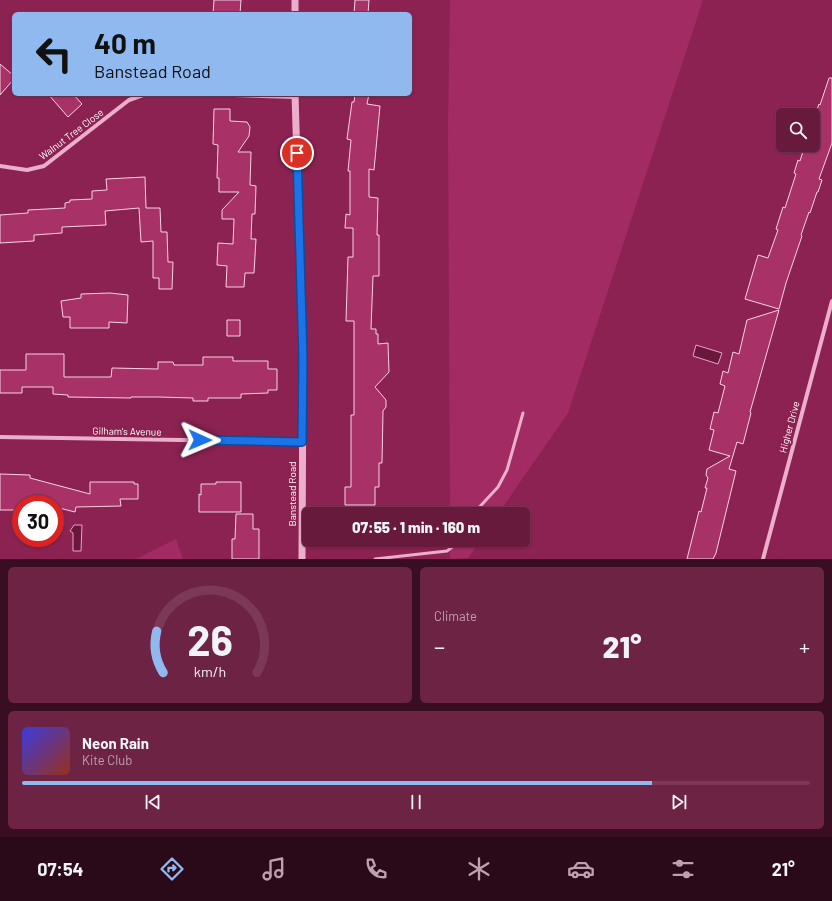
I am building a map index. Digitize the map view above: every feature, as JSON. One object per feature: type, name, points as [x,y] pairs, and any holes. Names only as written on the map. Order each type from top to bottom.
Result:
[{"type":"street","points":[[295,0],[295,12]]},
{"type":"street","name":"Walnut Tree Close","points":[[0,166],[27,170],[44,166],[129,100],[140,96]]},
{"type":"street","name":"Banstead Road","points":[[295,96],[303,359],[302,559]]},
{"type":"street","name":"Higher Drive","points":[[763,559],[832,300]]},
{"type":"street","name":"Gilham's Avenue","points":[[0,437],[302,442]]},
{"type":"lane","points":[[479,507],[498,487],[507,470],[523,413]]},
{"type":"lane","points":[[375,559],[447,551],[452,547]]},
{"type":"shaded area","points":[[450,0],[703,0],[568,413],[503,507],[450,507],[448,123]]},
{"type":"shaded area","points":[[696,345],[722,353],[718,364],[693,356]]},
{"type":"shaded area","points":[[74,525],[82,525],[81,551],[73,551],[73,533],[70,531]]},
{"type":"shaded area","points":[[176,539],[183,559],[136,559]]},
{"type":"shaded area","points":[[450,547],[476,547],[468,558],[450,559]]},
{"type":"building","points":[[214,0],[241,0],[240,12],[213,12]]},
{"type":"building","points":[[355,0],[369,0],[368,12],[354,12]]},
{"type":"building","points":[[0,64],[12,74],[12,81],[0,95]]},
{"type":"building","points":[[829,78],[832,78],[832,143],[819,179],[822,180],[801,235],[802,236],[779,309],[745,299],[758,255],[768,258],[778,230],[776,229],[783,207],[785,208],[796,174],[794,173],[798,160],[800,161],[803,152],[820,152],[820,108],[818,108],[819,104],[820,105]]},
{"type":"building","points":[[50,96],[75,96],[82,104],[68,117]]},
{"type":"building","points":[[355,96],[369,96],[367,104],[380,106],[374,170],[369,169],[369,197],[378,198],[377,235],[379,235],[379,276],[373,276],[371,329],[376,329],[376,334],[378,334],[378,344],[388,343],[389,372],[375,387],[386,400],[386,407],[383,411],[382,463],[379,463],[379,487],[375,487],[375,505],[345,505],[345,487],[351,487],[351,415],[354,415],[354,321],[346,321],[348,257],[353,257],[353,228],[345,228],[346,214],[350,215],[350,171],[348,171],[351,140],[347,139],[352,102],[354,102]]},
{"type":"building","points":[[214,109],[230,109],[230,121],[247,122],[250,127],[249,136],[238,152],[251,152],[250,185],[256,186],[255,214],[252,214],[251,239],[256,239],[254,273],[245,273],[244,287],[226,287],[227,266],[217,265],[218,243],[233,244],[234,219],[222,219],[222,210],[239,192],[219,192],[219,178],[217,178],[218,145],[213,144]]},
{"type":"building","points":[[145,177],[146,208],[160,208],[161,232],[167,232],[168,262],[173,262],[172,289],[159,289],[159,278],[153,278],[153,241],[141,242],[139,208],[105,211],[106,225],[62,227],[62,233],[34,235],[34,241],[0,243],[0,215],[28,213],[28,210],[65,208],[65,203],[70,202],[70,200],[92,199],[92,191],[107,190],[106,179]]},
{"type":"building","points":[[110,293],[128,295],[127,323],[109,322],[109,328],[70,328],[70,317],[63,317],[61,301],[81,298],[81,294]]},
{"type":"building","points":[[779,310],[750,412],[743,444],[737,442],[729,469],[736,471],[716,553],[713,559],[687,559],[699,511],[701,512],[707,488],[705,488],[708,478],[706,475],[707,469],[730,456],[709,450],[714,430],[710,429],[714,412],[718,413],[725,386],[720,384],[723,371],[728,373],[733,352],[739,354],[747,320]]},
{"type":"building","points":[[227,320],[240,320],[240,336],[227,336]]},
{"type":"building","points":[[26,354],[64,354],[64,377],[111,377],[112,368],[158,369],[158,362],[173,362],[174,365],[203,365],[203,357],[233,357],[233,361],[268,361],[268,369],[277,369],[277,390],[268,390],[268,393],[241,394],[241,398],[208,398],[208,401],[193,401],[193,398],[158,397],[68,397],[68,395],[53,394],[53,387],[22,387],[22,393],[0,393],[0,370],[26,370]]},
{"type":"building","points":[[0,474],[30,475],[30,478],[90,494],[90,482],[134,482],[134,484],[138,484],[138,499],[120,499],[121,506],[76,507],[75,512],[64,509],[64,495],[12,495],[12,510],[0,510]]},
{"type":"building","points":[[216,482],[241,482],[241,512],[199,512],[199,494],[201,495],[201,484],[216,484]]},
{"type":"building","points":[[236,514],[253,514],[253,529],[259,529],[259,559],[232,559],[232,539],[235,539]]},
{"type":"route","points":[[200,440],[302,442],[303,359],[297,153]]}]
